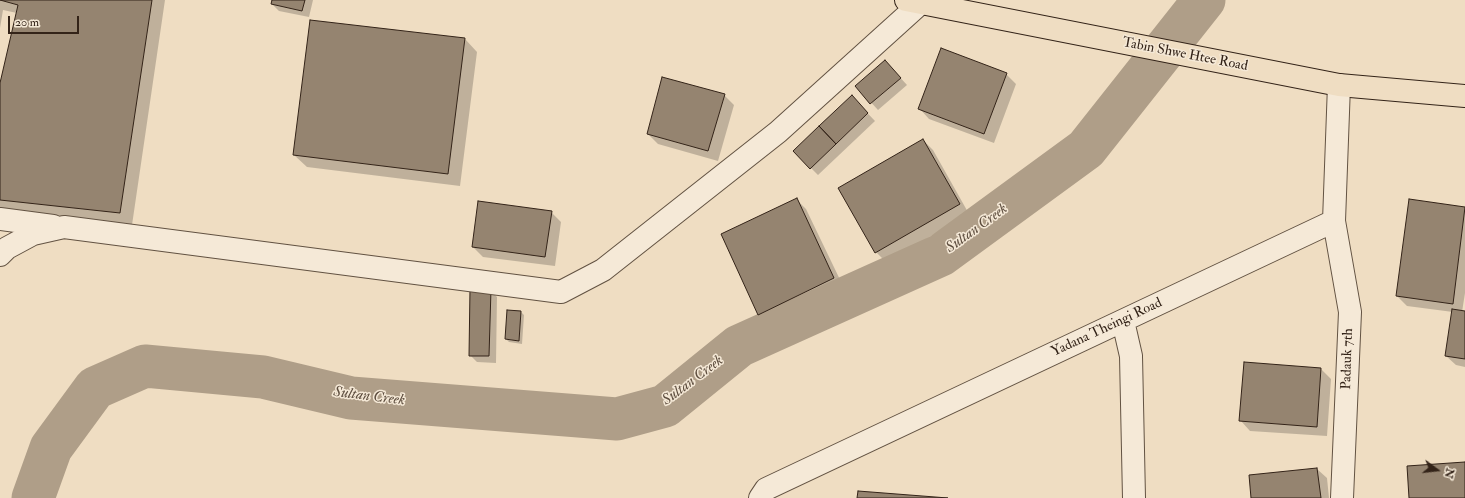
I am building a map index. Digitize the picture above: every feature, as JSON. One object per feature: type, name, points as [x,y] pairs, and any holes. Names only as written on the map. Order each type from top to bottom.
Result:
[{"type":"main road","name":"Tabin Shwe Htee Road","points":[[918,1],[1339,85],[1465,96]]},
{"type":"street","points":[[0,219],[561,292],[603,270],[778,132],[918,1]]},
{"type":"street","points":[[1334,221],[1339,85]]},
{"type":"street","name":"Yadana Theingi Road","points":[[760,498],[766,489],[1334,221]]},
{"type":"street","name":"Padauk 7th","points":[[1334,221],[1350,312],[1342,498]]},
{"type":"street","points":[[0,255],[7,248],[33,234],[64,227]]},
{"type":"street","points":[[1123,321],[1131,356],[1134,498]]},
{"type":"building","points":[[0,0],[152,0],[120,213],[0,200],[0,83],[18,5]]},
{"type":"building","points":[[272,0],[305,0],[302,11],[271,4]]},
{"type":"building","points":[[310,20],[465,38],[448,174],[293,155]]},
{"type":"building","points":[[941,48],[1007,73],[984,134],[918,109]]},
{"type":"building","points":[[885,60],[901,78],[870,104],[855,86]]},
{"type":"building","points":[[662,77],[725,94],[708,151],[647,134]]},
{"type":"building","points":[[852,95],[868,113],[836,144],[819,126]]},
{"type":"building","points":[[819,126],[836,144],[810,169],[793,151]]},
{"type":"building","points":[[923,139],[960,204],[875,253],[838,188]]},
{"type":"building","points":[[797,198],[834,278],[758,315],[721,234]]},
{"type":"building","points":[[1409,199],[1465,207],[1453,304],[1396,296]]},
{"type":"building","points":[[478,201],[552,211],[545,257],[472,247]]},
{"type":"building","points":[[470,289],[491,289],[489,356],[469,356]]},
{"type":"building","points":[[1452,309],[1465,311],[1465,359],[1445,356]]},
{"type":"building","points":[[507,310],[521,311],[519,341],[505,339]]},
{"type":"building","points":[[1244,362],[1321,368],[1317,427],[1239,421]]},
{"type":"building","points":[[1465,462],[1465,498],[1409,498],[1407,466]]},
{"type":"building","points":[[1317,468],[1321,498],[1251,498],[1249,475]]},
{"type":"building","points":[[858,491],[948,498],[857,498]]},
{"type":"waterway","name":"Sultan Creek","points":[[33,498],[51,448],[95,388],[145,366],[263,377],[351,398],[617,419],[665,406],[739,346],[941,255],[1086,149],[1204,0]]}]
